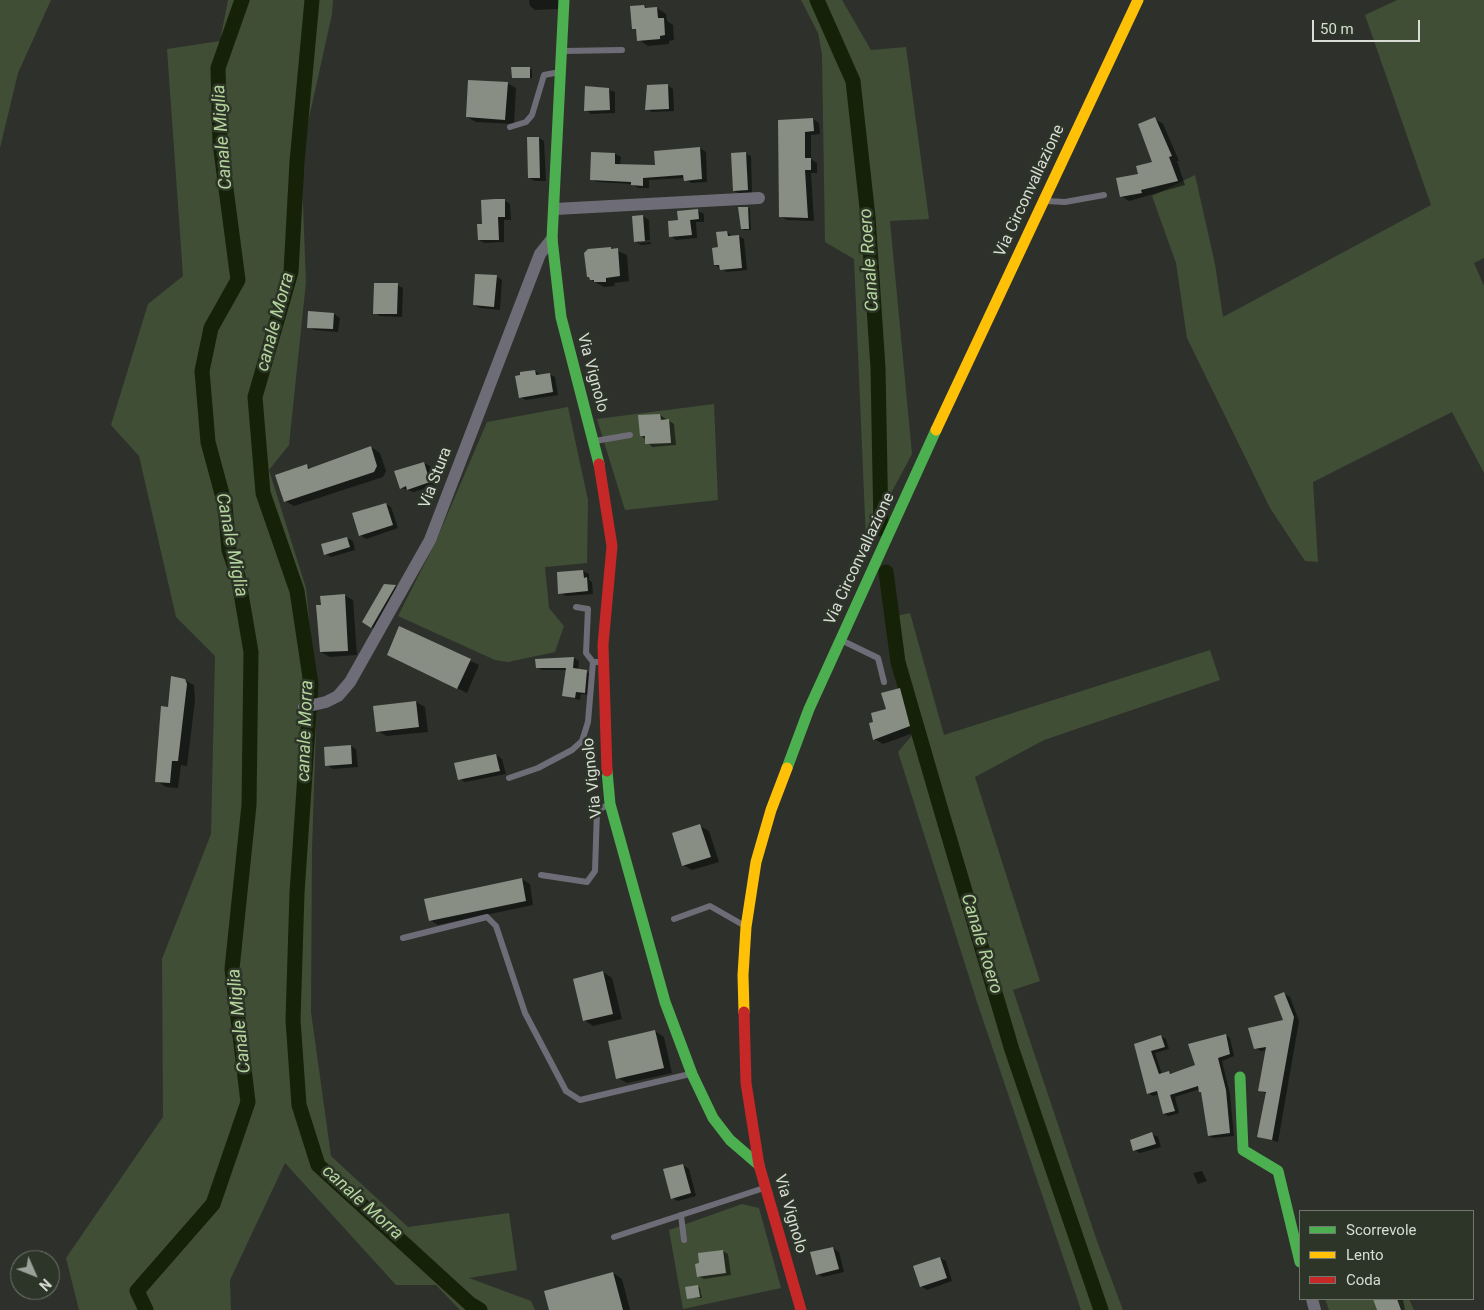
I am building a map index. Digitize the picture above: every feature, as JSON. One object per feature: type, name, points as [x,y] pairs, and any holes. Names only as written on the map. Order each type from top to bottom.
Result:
[{"type":"street","name":"Via Vignolo","points":[[564,0],[552,239],[561,317],[574,374],[594,441],[605,492],[612,546],[598,662],[610,804],[617,836],[644,923],[665,1002],[692,1074],[714,1118],[730,1140],[759,1165],[801,1310]]},
{"type":"street","name":"Via Circonvallazione","points":[[759,1165],[749,1114],[743,1034],[743,975],[746,927],[756,862],[771,810],[809,709],[1138,0]]},
{"type":"street","points":[[555,209],[759,198]]},
{"type":"street","name":"Via Stura","points":[[310,706],[326,702],[338,696],[350,682],[430,540],[540,254],[552,239]]},
{"type":"street","points":[[1240,1077],[1243,1150],[1278,1171],[1299,1258]]},
{"type":"lane","points":[[562,52],[622,50]]},
{"type":"lane","points":[[510,127],[526,122],[532,115],[544,75],[561,72]]},
{"type":"lane","points":[[1044,200],[1065,202],[1104,195]]},
{"type":"lane","points":[[594,441],[630,435]]},
{"type":"lane","points":[[509,778],[538,768],[572,750],[582,741],[588,722],[598,662],[586,653],[588,609],[576,607]]},
{"type":"lane","points":[[841,639],[878,658],[884,682]]},
{"type":"lane","points":[[541,875],[587,882],[595,871],[597,811],[610,804]]},
{"type":"lane","points":[[674,919],[710,906],[746,927]]},
{"type":"lane","points":[[404,938],[487,917],[496,926],[525,1013],[566,1092],[580,1100],[692,1074]]},
{"type":"lane","points":[[614,1237],[765,1188]]},
{"type":"lane","points":[[681,1215],[684,1240]]},
{"type":"green space","points":[[0,0],[51,0],[18,73],[0,148]]},
{"type":"green space","points":[[228,0],[333,0],[332,14],[301,154],[306,282],[289,445],[269,470],[306,588],[317,698],[312,850],[311,1012],[331,1156],[408,1227],[509,1213],[517,1270],[469,1278],[531,1301],[535,1310],[460,1310],[436,1285],[396,1285],[285,1163],[230,1280],[231,1310],[79,1310],[66,1258],[163,1117],[162,959],[211,834],[215,656],[176,617],[139,456],[111,425],[148,304],[183,276],[167,49],[220,41]]},
{"type":"green space","points":[[801,0],[842,0],[871,50],[906,47],[929,219],[890,221],[912,454],[866,540],[854,259],[825,242],[822,54],[818,33]]},
{"type":"green space","points":[[1397,0],[1484,0],[1484,258],[1474,263],[1484,286],[1484,473],[1452,412],[1313,482],[1318,562],[1305,561],[1270,508],[1187,338],[1176,263],[1152,196],[1195,175],[1215,264],[1223,317],[1431,205],[1365,15]]},
{"type":"green space","points":[[714,404],[718,500],[625,510],[597,419]]},
{"type":"green space","points":[[568,407],[588,500],[587,563],[545,567],[549,608],[564,626],[555,652],[508,662],[495,660],[398,616],[436,541],[487,422]]},
{"type":"green space","points":[[910,613],[944,735],[1210,650],[1220,680],[1044,740],[975,777],[1040,981],[1013,990],[1097,1241],[1123,1310],[1081,1310],[977,1002],[898,752],[915,732],[900,678],[894,666],[887,618]]},
{"type":"green space","points":[[742,1204],[759,1208],[781,1288],[683,1309],[669,1230]]},
{"type":"green space","points":[[1325,1300],[1409,1300],[1414,1310],[1329,1310]]},
{"type":"building","points":[[644,5],[645,8],[657,7],[658,18],[664,18],[665,35],[660,36],[660,39],[637,41],[636,29],[632,29],[630,6]]},
{"type":"building","points":[[511,67],[530,67],[530,78],[512,78]]},
{"type":"building","points":[[468,80],[508,82],[505,120],[466,117]]},
{"type":"building","points":[[668,84],[669,109],[645,110],[647,85]]},
{"type":"building","points":[[585,86],[609,88],[610,110],[584,111]]},
{"type":"building","points":[[1155,117],[1172,156],[1169,157],[1178,181],[1141,190],[1142,193],[1120,197],[1116,178],[1138,174],[1136,166],[1152,162],[1138,124]]},
{"type":"building","points":[[813,118],[814,131],[805,132],[805,158],[811,158],[811,170],[805,170],[808,218],[779,217],[778,120]]},
{"type":"building","points":[[527,137],[539,137],[540,178],[528,178]]},
{"type":"building","points":[[700,147],[702,179],[684,181],[683,175],[643,178],[643,186],[631,185],[631,182],[590,180],[591,152],[615,153],[615,164],[655,165],[654,151]]},
{"type":"building","points":[[746,152],[748,190],[733,191],[731,153]]},
{"type":"building","points":[[505,199],[505,217],[498,217],[499,240],[478,240],[477,224],[482,224],[481,200]]},
{"type":"building","points":[[738,207],[748,207],[749,229],[741,229]]},
{"type":"building","points":[[698,209],[699,219],[690,220],[692,235],[669,237],[668,221],[678,220],[677,211]]},
{"type":"building","points":[[643,215],[645,241],[634,242],[632,216]]},
{"type":"building","points":[[727,231],[728,236],[739,235],[742,268],[720,270],[719,265],[714,265],[712,248],[718,247],[716,232]]},
{"type":"building","points":[[611,247],[611,249],[618,248],[620,276],[606,278],[606,282],[590,280],[587,277],[584,253],[588,249]]},
{"type":"building","points":[[475,274],[497,275],[494,307],[473,305]]},
{"type":"building","points":[[374,283],[398,283],[397,314],[373,314]]},
{"type":"building","points":[[308,311],[334,313],[333,329],[307,328]]},
{"type":"building","points":[[535,370],[536,375],[550,373],[553,392],[519,398],[515,376],[520,375],[520,372]]},
{"type":"building","points":[[660,414],[661,420],[669,419],[671,443],[645,444],[645,436],[640,436],[638,415]]},
{"type":"building","points":[[371,446],[377,466],[374,472],[284,502],[275,475],[307,464],[308,469]]},
{"type":"building","points":[[424,462],[430,482],[407,490],[406,486],[400,489],[394,471]]},
{"type":"building","points":[[386,503],[393,525],[359,536],[352,513]]},
{"type":"building","points":[[347,537],[350,547],[324,555],[321,544]]},
{"type":"building","points":[[583,570],[584,578],[587,577],[588,591],[558,594],[557,572]]},
{"type":"building","points":[[384,584],[396,585],[371,628],[362,622]]},
{"type":"building","points":[[345,594],[348,651],[320,652],[316,605],[321,605],[320,596]]},
{"type":"building","points":[[399,626],[471,659],[457,689],[387,655]]},
{"type":"building","points":[[574,657],[573,668],[587,670],[585,693],[576,692],[575,698],[562,696],[566,668],[536,668],[535,659]]},
{"type":"building","points":[[171,676],[185,679],[187,684],[178,761],[172,761],[170,783],[155,782],[161,706],[168,707]]},
{"type":"building","points":[[900,688],[910,726],[873,740],[869,723],[873,722],[871,713],[886,709],[881,693]]},
{"type":"building","points":[[416,701],[419,727],[376,732],[373,706]]},
{"type":"building","points":[[351,745],[352,764],[325,766],[324,747]]},
{"type":"building","points":[[496,754],[500,771],[458,780],[454,763]]},
{"type":"building","points":[[700,824],[711,857],[682,866],[672,833]]},
{"type":"building","points":[[522,878],[526,901],[429,921],[424,899]]},
{"type":"building","points":[[603,971],[613,1014],[583,1021],[573,979]]},
{"type":"building","points":[[1284,992],[1294,1017],[1272,1140],[1257,1137],[1266,1092],[1258,1091],[1266,1047],[1254,1049],[1248,1028],[1283,1020],[1274,996]]},
{"type":"building","points":[[655,1030],[664,1068],[616,1079],[608,1041]]},
{"type":"building","points":[[1226,1034],[1230,1054],[1218,1058],[1226,1090],[1230,1133],[1208,1136],[1201,1092],[1199,1092],[1198,1086],[1170,1095],[1175,1111],[1163,1114],[1157,1091],[1147,1094],[1134,1044],[1161,1035],[1165,1047],[1151,1051],[1159,1074],[1169,1071],[1170,1074],[1195,1065],[1188,1044]]},
{"type":"building","points":[[1152,1132],[1156,1144],[1133,1151],[1130,1140]]},
{"type":"building","points":[[683,1164],[691,1193],[671,1199],[663,1169]]},
{"type":"building","points":[[833,1247],[839,1269],[816,1275],[810,1252]]},
{"type":"building","points":[[723,1250],[726,1273],[697,1277],[695,1264],[699,1263],[698,1253]]},
{"type":"building","points":[[940,1257],[947,1278],[920,1287],[913,1266]]},
{"type":"building","points":[[613,1272],[623,1310],[549,1310],[544,1291]]},
{"type":"building","points":[[698,1285],[700,1297],[687,1299],[685,1287]]},
{"type":"building","points":[[1373,1300],[1397,1300],[1401,1310],[1377,1310]]},
{"type":"waterway","name":"Canale Miglia","points":[[146,1310],[137,1291],[213,1204],[248,1102],[232,969],[249,805],[251,652],[238,576],[229,550],[225,505],[208,442],[202,371],[211,328],[238,280],[220,143],[218,68],[242,0]]},
{"type":"waterway","name":"canale Morra","points":[[312,0],[297,162],[291,272],[255,397],[263,493],[297,591],[311,684],[297,893],[293,1020],[299,1105],[318,1165],[470,1304],[480,1310]]},
{"type":"waterway","name":"Canale Roero","points":[[817,0],[853,81],[868,217],[878,368],[881,529]]},
{"type":"waterway","name":"Canale Roero","points":[[886,572],[898,662],[941,810],[1012,1050],[1101,1310]]},
{"type":"traffic: fast","points":[[564,0],[552,239],[561,317],[599,464]]},
{"type":"traffic: fast","points":[[787,768],[809,709],[936,430]]},
{"type":"traffic: fast","points":[[607,771],[610,804],[665,1002],[692,1074],[713,1118],[730,1140],[759,1165]]},
{"type":"traffic: fast","points":[[1240,1077],[1243,1150],[1278,1171],[1299,1258]]},
{"type":"traffic: slow","points":[[936,430],[1138,0]]},
{"type":"traffic: slow","points":[[744,1012],[743,975],[746,927],[756,862],[771,810],[787,768]]},
{"type":"traffic: jam","points":[[599,464],[612,546],[603,645],[607,771]]},
{"type":"traffic: jam","points":[[744,1012],[746,1083],[759,1165],[801,1310]]}]
